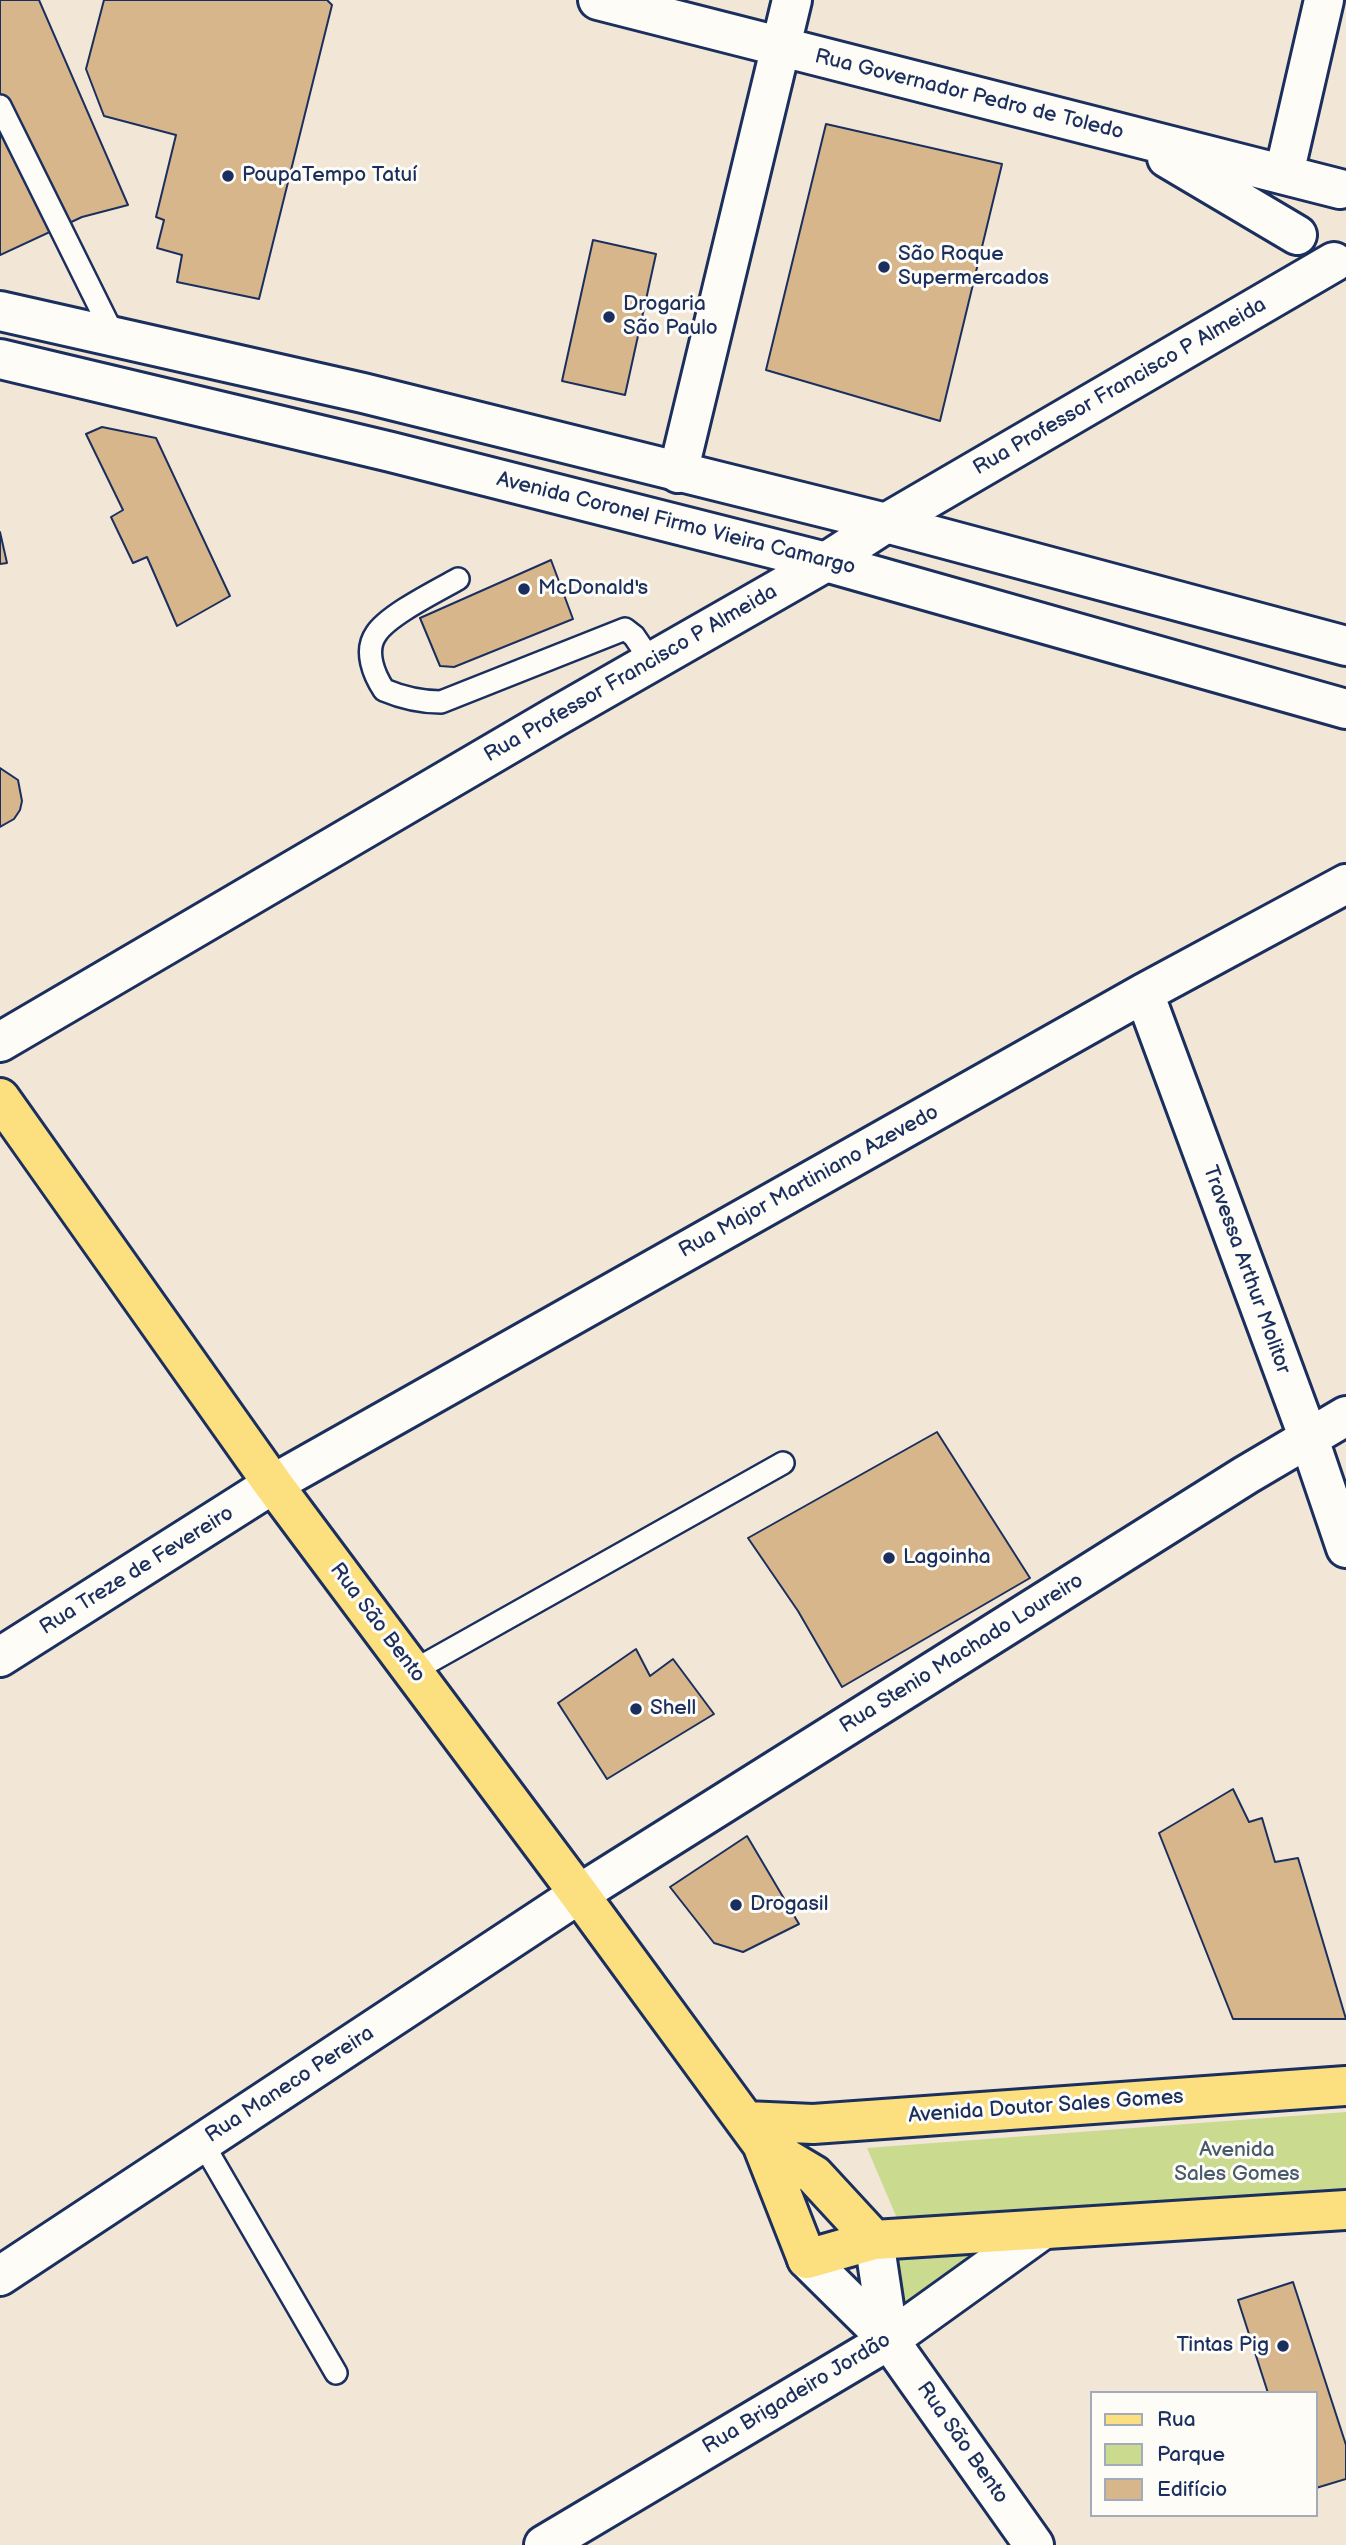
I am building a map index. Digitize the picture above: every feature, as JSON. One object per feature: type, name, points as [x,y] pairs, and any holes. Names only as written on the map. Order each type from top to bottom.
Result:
[{"type":"main road","name":"Rua São Bento","points":[[0,1098],[273,1484],[754,2132],[807,2259]]},
{"type":"main road","name":"Avenida Doutor Sales Gomes","points":[[754,2132],[813,2124],[1346,2085]]},
{"type":"main road","name":"Rua São Bento","points":[[754,2132],[814,2175],[874,2240]]},
{"type":"main road","points":[[807,2259],[874,2240],[1346,2210]]},
{"type":"street","name":"Rua Governador Pedro de Toledo","points":[[598,0],[1343,191]]},
{"type":"street","points":[[678,473],[792,0]]},
{"type":"street","points":[[1284,174],[1324,0]]},
{"type":"street","points":[[1129,136],[1297,235],[1311,255],[1321,261],[1340,261]]},
{"type":"street","points":[[1297,235],[1300,211],[1306,201],[1316,193],[1328,190],[1343,191]]},
{"type":"street","name":"Rua Professor Francisco P Almeida","points":[[0,1042],[826,562],[886,523],[1340,261]]},
{"type":"street","points":[[0,311],[363,393],[886,523],[1346,646]]},
{"type":"street","name":"Avenida Coronel Firmo Vieira Camargo","points":[[0,359],[391,452],[826,562],[1346,709]]},
{"type":"street","name":"Rua Major Martiniano Azevedo","points":[[273,1484],[1144,993],[1346,884]]},
{"type":"street","name":"Travessa Arthur Molitor","points":[[1144,993],[1309,1439],[1346,1548]]},
{"type":"street","name":"Rua Stenio Machado Loureiro","points":[[579,1894],[1246,1475],[1346,1416]]},
{"type":"street","name":"Rua Treze de Fevereiro","points":[[0,1657],[273,1484]]},
{"type":"street","name":"Rua Maneco Pereira","points":[[0,2276],[579,1894]]},
{"type":"street","name":"Rua Brigadeiro Jordão","points":[[544,2545],[889,2340],[1042,2230]]},
{"type":"street","name":"Rua São Bento","points":[[874,2240],[889,2340]]},
{"type":"street","name":"Rua São Bento","points":[[807,2259],[889,2340],[1034,2545]]},
{"type":"lane","points":[[0,106],[115,338]]},
{"type":"lane","points":[[458,579],[404,611],[377,632],[371,646],[372,667],[384,690],[401,698],[441,702],[611,632],[625,629],[634,636],[652,662]]},
{"type":"lane","points":[[413,1671],[783,1463]]},
{"type":"lane","points":[[202,2142],[336,2373]]},
{"type":"green space","name":"Avenida Sales Gomes","points":[[1346,2112],[1346,2197],[899,2223],[867,2148]]},
{"type":"green space","points":[[1000,2244],[908,2318],[888,2251]]},
{"type":"building","points":[[0,0],[39,0],[128,205],[82,217],[0,255]]},
{"type":"building","name":"PoupaTempo Tatuí","points":[[104,0],[327,0],[332,5],[259,299],[177,282],[182,255],[157,248],[164,220],[156,217],[176,135],[104,116],[86,69]]},
{"type":"building","name":"São Roque Supermercados","points":[[826,124],[1002,164],[940,421],[766,370]]},
{"type":"building","name":"Drogaria São Paulo","points":[[593,240],[656,254],[625,395],[562,381]]},
{"type":"building","points":[[102,427],[156,438],[230,596],[177,626],[147,557],[133,563],[111,517],[123,510],[86,434]]},
{"type":"building","points":[[0,532],[7,563],[0,564]]},
{"type":"building","name":"McDonald's","points":[[551,560],[573,619],[454,667],[440,666],[420,618]]},
{"type":"building","points":[[0,768],[18,780],[22,801],[14,819],[0,827]]},
{"type":"building","name":"Lagoinha","points":[[937,1432],[1030,1578],[842,1687],[798,1611],[748,1538]]},
{"type":"building","name":"Shell","points":[[636,1649],[650,1676],[673,1659],[714,1714],[607,1779],[558,1703]]},
{"type":"building","points":[[1233,1789],[1249,1822],[1262,1818],[1275,1862],[1298,1858],[1346,2019],[1233,2019],[1159,1833]]},
{"type":"building","name":"Drogasil","points":[[747,1836],[799,1924],[743,1952],[714,1943],[670,1887]]},
{"type":"building","name":"Tintas Pig","points":[[1293,2282],[1346,2445],[1346,2479],[1318,2487],[1318,2391],[1267,2391],[1238,2300]]},
{"type":"place","name":"PoupaTempo Tatuí","points":[[228,176]]},
{"type":"place","name":"São Roque Supermercados","points":[[884,267]]},
{"type":"place","name":"Drogaria São Paulo","points":[[609,317]]},
{"type":"place","name":"McDonald's","points":[[524,589]]},
{"type":"place","name":"Lagoinha","points":[[889,1558]]},
{"type":"place","name":"Shell","points":[[636,1709]]},
{"type":"place","name":"Drogasil","points":[[736,1905]]},
{"type":"place","name":"Tintas Pig","points":[[1283,2346]]}]
